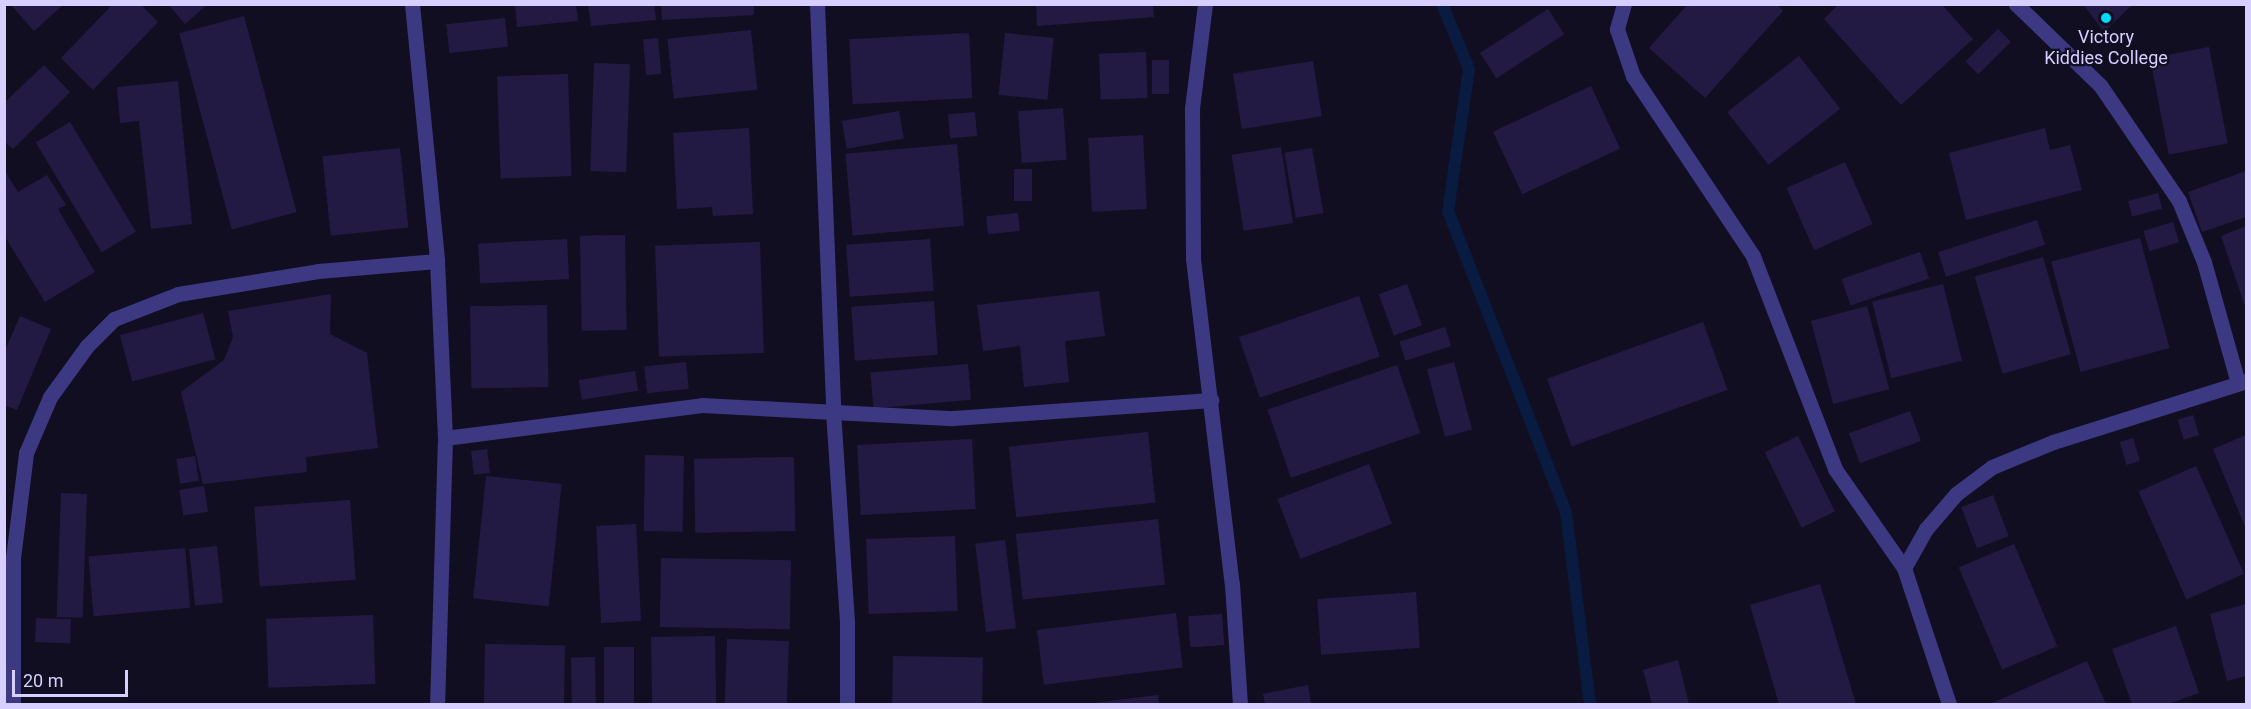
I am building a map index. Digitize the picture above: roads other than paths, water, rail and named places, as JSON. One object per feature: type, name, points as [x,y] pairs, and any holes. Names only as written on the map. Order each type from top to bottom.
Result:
[{"type":"street","points":[[412,4],[437,261],[445,438],[437,705]]},
{"type":"street","points":[[817,4],[833,411],[848,624],[847,705]]},
{"type":"street","points":[[1205,4],[1192,108],[1193,260],[1211,400],[1240,705]]},
{"type":"street","points":[[1624,4],[1617,29],[1633,76],[1753,256],[1835,469],[1904,568],[1949,705]]},
{"type":"street","points":[[1904,568],[1941,512],[1992,467],[2053,442],[2242,382],[2204,262],[2179,201],[2100,85],[2016,4]]},
{"type":"street","points":[[13,705],[13,558],[26,453],[50,397],[87,346],[114,319],[178,294],[318,271],[437,261]]},
{"type":"street","points":[[445,438],[702,405],[952,417],[1211,400]]},
{"type":"waterway","points":[[1442,4],[1469,69],[1448,211],[1566,512],[1590,704]]},
{"type":"place","name":"Victory Kiddies College","points":[[2106,18]]}]
